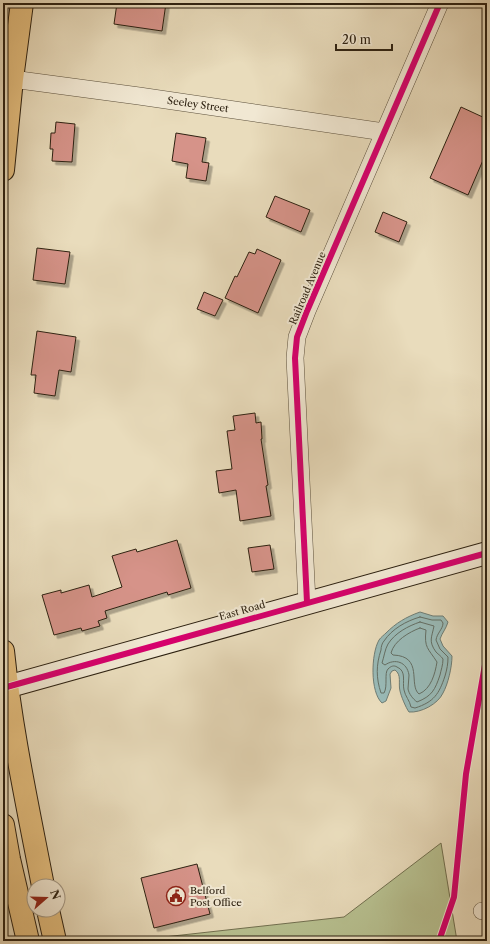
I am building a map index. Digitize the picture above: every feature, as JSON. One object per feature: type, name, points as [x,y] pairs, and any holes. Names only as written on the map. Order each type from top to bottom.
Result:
[{"type":"highway","points":[[3,170],[12,79],[22,3]]},
{"type":"highway","points":[[3,651],[5,687],[41,878]]},
{"type":"highway","points":[[3,825],[9,859],[28,941]]},
{"type":"highway","points":[[50,918],[55,941]]},
{"type":"street","name":"Railroad Avenue","points":[[307,602],[295,358],[297,336],[440,3]]},
{"type":"street","name":"Seeley Street","points":[[12,79],[384,132]]},
{"type":"street","name":"East Road","points":[[5,687],[487,553]]},
{"type":"green space","points":[[441,843],[457,941],[158,941],[164,937],[344,917]]},
{"type":"water","points":[[420,612],[433,616],[443,616],[448,622],[440,639],[443,646],[452,656],[448,680],[441,697],[429,707],[419,711],[409,712],[401,696],[399,677],[395,670],[390,674],[391,688],[386,701],[382,703],[378,698],[375,690],[373,663],[376,646],[379,640],[397,623]]},
{"type":"building","points":[[117,3],[166,3],[162,31],[114,24]]},
{"type":"building","points":[[461,107],[487,119],[487,151],[468,195],[430,178]]},
{"type":"building","points":[[56,122],[75,124],[72,162],[52,161],[53,149],[50,149],[51,133],[55,133]]},
{"type":"building","points":[[176,133],[206,138],[202,162],[209,163],[206,181],[186,178],[188,164],[172,161]]},
{"type":"building","points":[[275,196],[310,210],[301,232],[266,217]]},
{"type":"building","points":[[383,212],[407,222],[399,242],[375,232]]},
{"type":"building","points":[[37,248],[70,252],[65,284],[33,280]]},
{"type":"building","points":[[257,249],[281,260],[258,313],[225,298],[235,276],[237,277],[249,252],[255,254]]},
{"type":"building","points":[[204,292],[223,300],[215,316],[197,309]]},
{"type":"building","points":[[37,331],[76,337],[71,372],[59,370],[55,396],[34,393],[36,375],[31,375]]},
{"type":"building","points":[[255,413],[256,423],[261,422],[261,439],[268,485],[266,486],[271,516],[240,521],[236,490],[219,493],[216,471],[232,469],[227,431],[235,430],[233,416]]},
{"type":"building","points":[[177,540],[191,588],[168,595],[167,592],[105,611],[107,618],[98,621],[100,626],[82,631],[81,628],[54,635],[42,595],[61,590],[61,593],[89,585],[92,597],[122,587],[112,556],[136,549],[137,552]]},
{"type":"building","points":[[270,545],[274,569],[252,572],[248,548]]},
{"type":"building","name":"Belford Post Office","points":[[197,864],[210,914],[154,928],[141,878]]},
{"type":"cycle path","points":[[307,602],[295,358],[297,337],[440,3]]},
{"type":"cycle path","points":[[3,688],[487,553]]},
{"type":"cycle path","points":[[439,941],[454,897],[466,774],[487,653]]},
{"type":"place","name":"Belford Post Office","points":[[176,896]]}]
